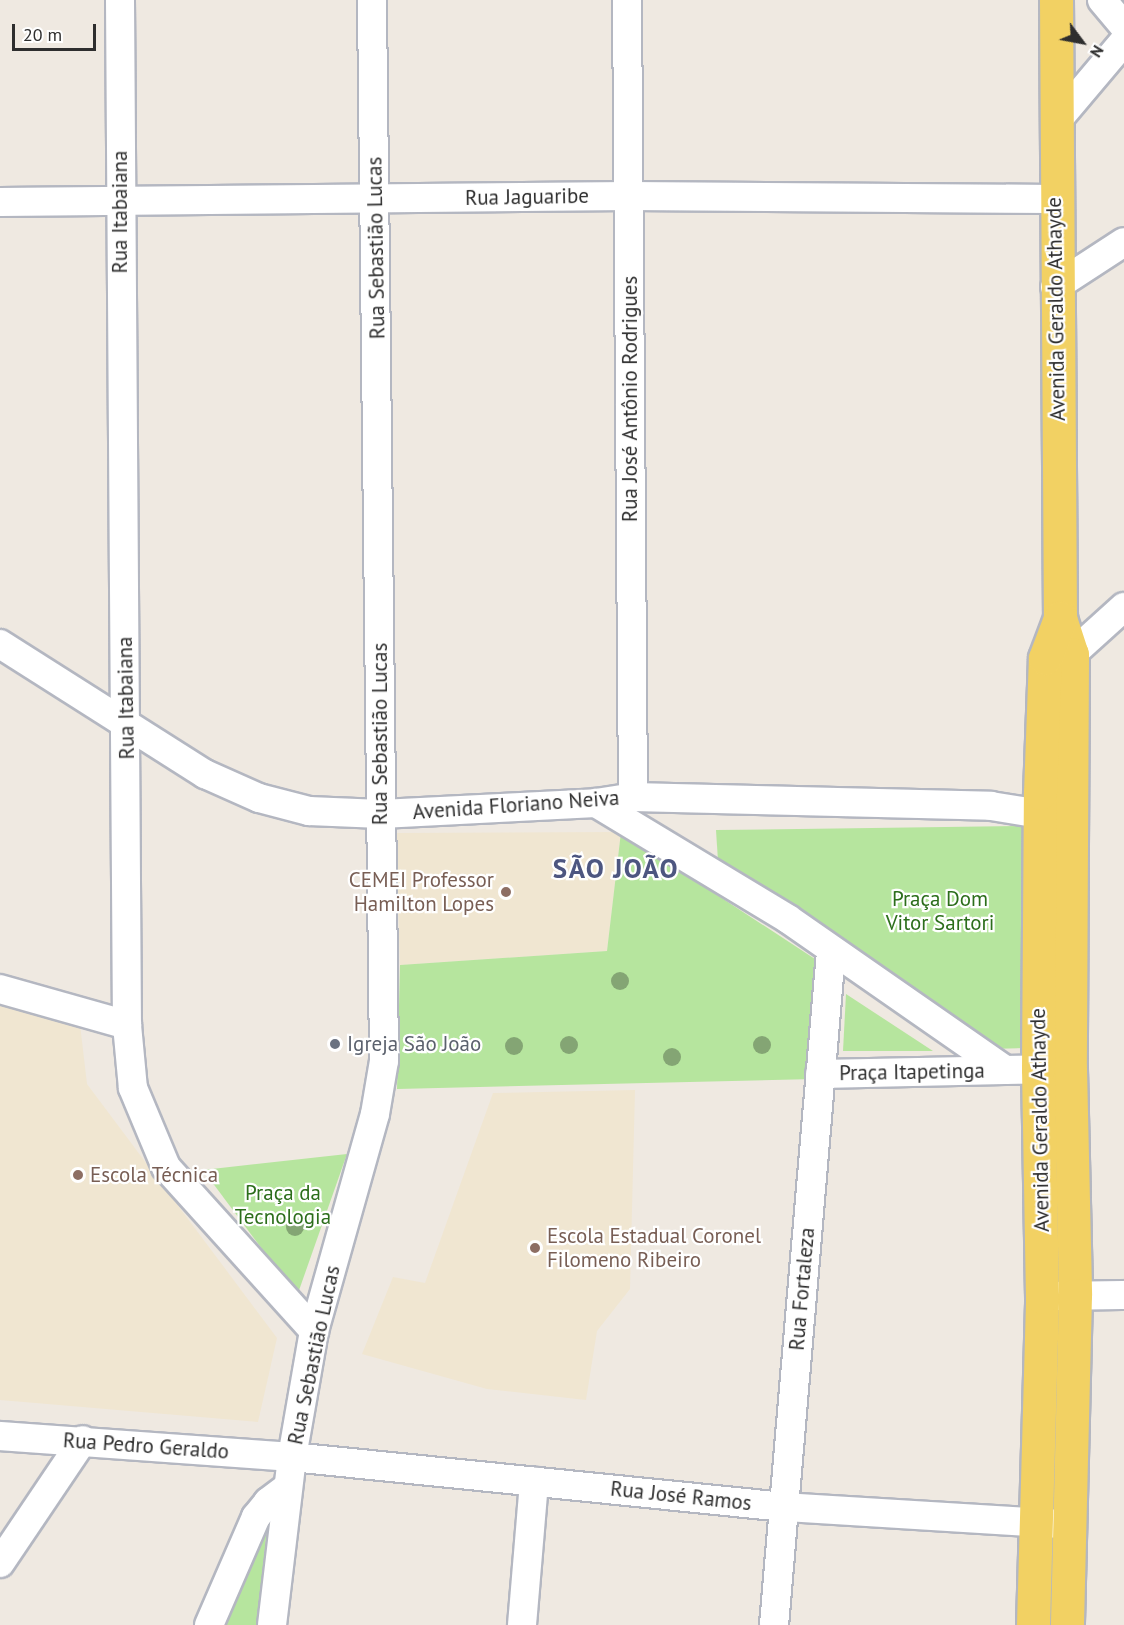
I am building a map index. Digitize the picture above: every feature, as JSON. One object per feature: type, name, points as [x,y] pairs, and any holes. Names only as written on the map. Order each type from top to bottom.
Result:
[{"type":"main road","name":"Avenida Geraldo Athayde","points":[[1033,1625],[1054,1525],[1075,1296],[1070,1069],[1072,654],[1060,618],[1054,199],[1056,0]]},
{"type":"main road","name":"Avenida Geraldo Athayde","points":[[1060,618],[1045,658],[1038,1069],[1042,1297],[1054,1525],[1067,1625]]},
{"type":"main road","points":[[1041,814],[1055,821],[1071,835]]},
{"type":"street","name":"Rua Itabaiana","points":[[120,0],[127,1025],[133,1088],[166,1167],[314,1331]]},
{"type":"street","name":"Rua Sebastião Lucas","points":[[272,1625],[292,1457],[314,1331],[375,1114],[384,1061],[372,0]]},
{"type":"street","name":"Rua José Antônio Rodrigues","points":[[627,0],[633,797]]},
{"type":"street","points":[[1102,0],[1124,26]]},
{"type":"street","points":[[1055,123],[1124,41]]},
{"type":"street","name":"Rua Jaguaribe","points":[[0,202],[120,203],[629,196],[1054,199]]},
{"type":"street","points":[[1055,287],[1124,242]]},
{"type":"street","points":[[1072,654],[1124,607]]},
{"type":"street","name":"Avenida Floriano Neiva","points":[[0,644],[205,774],[259,798],[309,811],[381,814],[596,803],[633,797],[991,806],[1041,814]]},
{"type":"street","points":[[596,803],[788,919],[831,952],[1005,1070],[1070,1069]]},
{"type":"street","name":"Rua Fortaleza","points":[[774,1625],[831,952]]},
{"type":"street","points":[[0,989],[127,1025]]},
{"type":"street","name":"Praça Itapetinga","points":[[820,1074],[1005,1070]]},
{"type":"street","points":[[1042,1297],[1124,1295]]},
{"type":"street","name":"Rua Pedro Geraldo","points":[[0,1436],[83,1440],[292,1457]]},
{"type":"street","points":[[0,1563],[83,1440]]},
{"type":"street","name":"Rua José Ramos","points":[[292,1457],[784,1507],[1054,1525]]},
{"type":"street","points":[[522,1625],[534,1481]]},
{"type":"street","points":[[209,1625],[256,1517],[288,1487]]},
{"type":"shaded area","name":"CEMEI Professor Hamilton Lopes","points":[[621,832],[607,951],[400,965],[396,833]]},
{"type":"shaded area","name":"Escola Técnica","points":[[0,996],[79,1016],[87,1084],[277,1338],[258,1422],[0,1400]]},
{"type":"shaded area","name":"Escola Estadual Coronel Filomeno Ribeiro","points":[[635,1090],[630,1289],[597,1331],[586,1400],[487,1389],[362,1354],[393,1277],[425,1283],[493,1093]]},
{"type":"green space","name":"Praça Dom Vitor Sartori","points":[[1024,826],[1025,1048],[990,1049],[718,861],[716,830]]},
{"type":"green space","points":[[621,832],[818,961],[815,1079],[397,1089],[400,965],[607,951]]},
{"type":"green space","points":[[846,994],[933,1051],[843,1051]]},
{"type":"green space","name":"Praça da Tecnologia","points":[[347,1154],[297,1296],[203,1170]]},
{"type":"green space","points":[[268,1520],[257,1625],[221,1625]]},
{"type":"place","name":"CEMEI Professor Hamilton Lopes","points":[[506,892]]},
{"type":"place","name":"Igreja São João","points":[[335,1044]]},
{"type":"place","name":"Escola Técnica","points":[[78,1175]]},
{"type":"place","name":"Escola Estadual Coronel Filomeno Ribeiro","points":[[535,1248]]},
{"type":"district","name":"SÃO JOÃO","points":[[616,869]]}]
